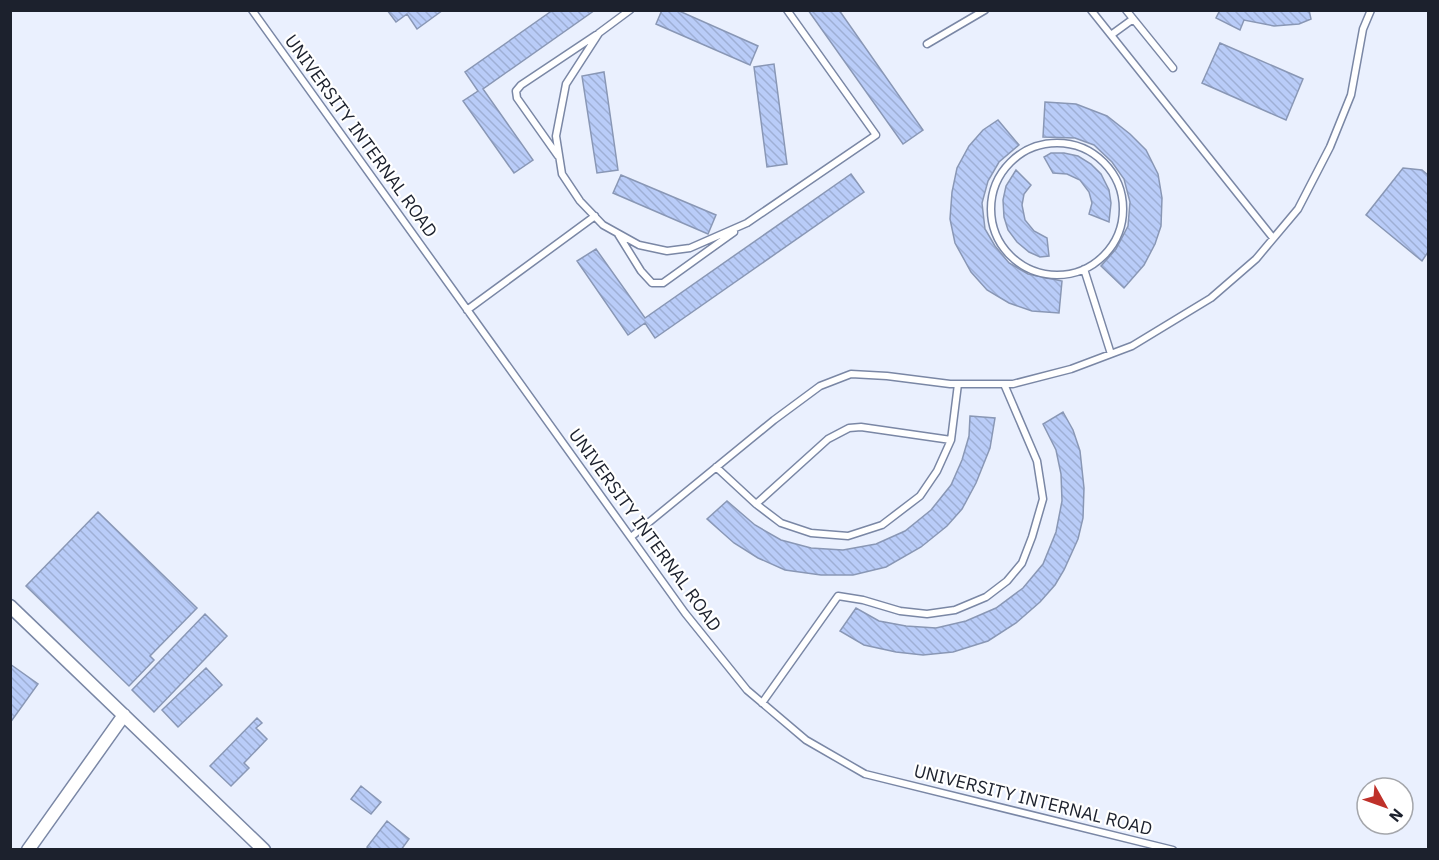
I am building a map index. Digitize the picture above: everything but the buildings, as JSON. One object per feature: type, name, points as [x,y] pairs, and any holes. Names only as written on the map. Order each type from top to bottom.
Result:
[{"type":"street","points":[[10,606],[264,849]]},
{"type":"street","points":[[28,849],[124,715]]},
{"type":"street","points":[[243,849],[251,838]]},
{"type":"lane","name":"UNIVERSITY INTERNAL ROAD","points":[[252,10],[685,613],[747,690],[806,740],[865,774],[1173,849]]},
{"type":"lane","points":[[559,157],[517,98],[516,91],[521,85],[630,10]]},
{"type":"lane","points":[[617,232],[641,271],[652,283],[663,283],[876,135],[787,10]]},
{"type":"lane","points":[[927,44],[985,10]]},
{"type":"lane","points":[[1091,10],[1273,238]]},
{"type":"lane","points":[[1126,10],[1173,68]]},
{"type":"lane","points":[[631,537],[774,420],[820,386],[851,374],[887,375],[958,384],[1013,384],[1071,369],[1132,346],[1211,298],[1256,259],[1298,209],[1330,147],[1351,95],[1364,29],[1371,10]]},
{"type":"lane","points":[[1111,35],[1133,19]]},
{"type":"lane","points":[[599,33],[566,84],[556,136],[562,174],[580,201],[603,225],[639,244],[667,251],[690,248],[747,223]]},
{"type":"lane","points":[[1066,142],[1093,152],[1112,169],[1122,194],[1124,217],[1114,244],[1095,264],[1084,269],[1072,274],[1048,275],[1021,266],[1001,246],[992,224],[991,198],[1000,173],[1015,157],[1042,143],[1066,142]]},
{"type":"lane","points":[[467,310],[595,216]]},
{"type":"lane","points":[[1084,269],[1112,354]]},
{"type":"lane","points":[[716,467],[756,504],[781,523],[811,533],[848,536],[882,525],[920,496],[937,471],[951,440],[958,384]]},
{"type":"lane","points":[[762,703],[838,596],[863,600],[900,611],[927,614],[955,610],[986,597],[1007,581],[1022,563],[1044,499],[1037,461],[1004,384]]},
{"type":"lane","points":[[756,504],[828,439],[849,429],[861,427],[951,440]]}]
